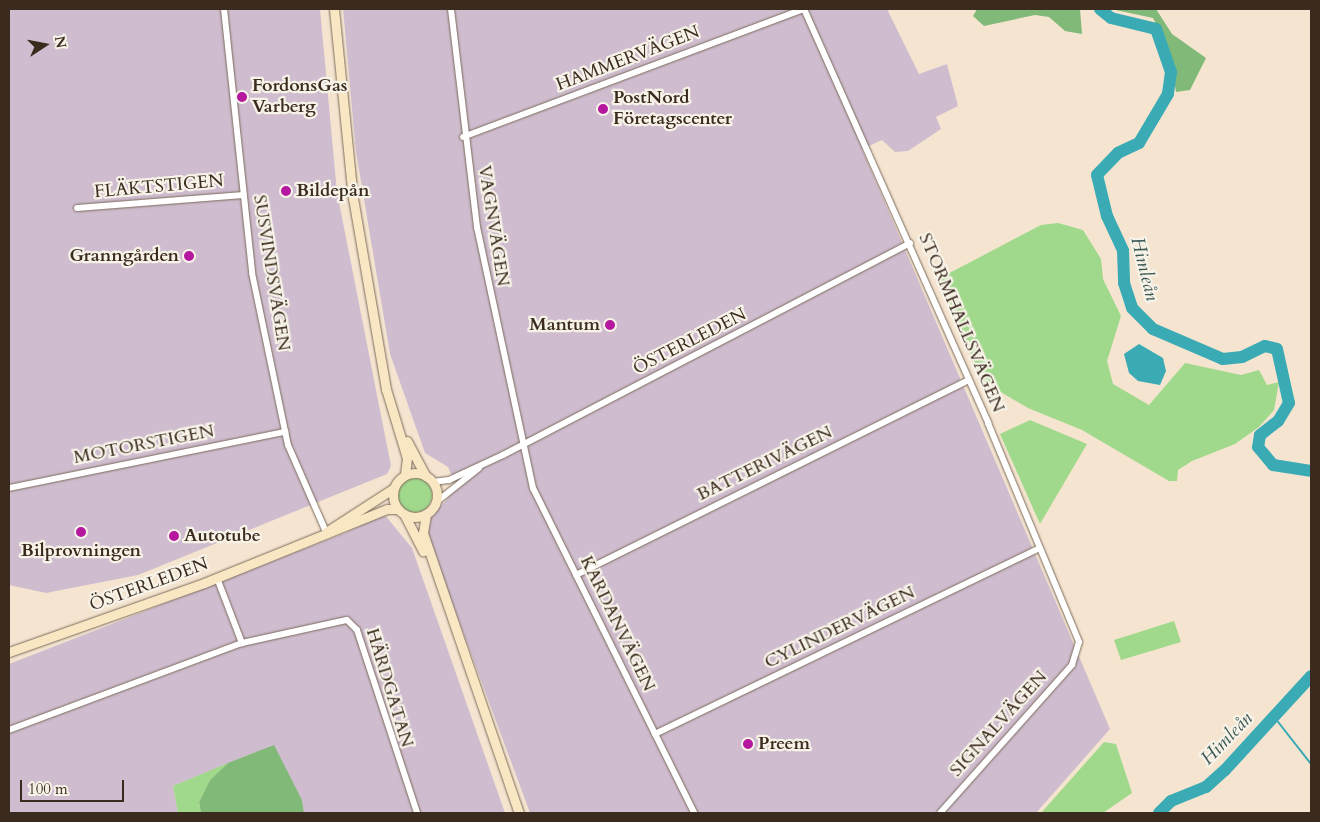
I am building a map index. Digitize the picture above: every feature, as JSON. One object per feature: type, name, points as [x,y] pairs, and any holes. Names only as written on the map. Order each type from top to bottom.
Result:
[{"type":"main road","points":[[334,9],[354,198],[386,377],[407,458],[405,475],[394,488],[401,512],[445,604]]},
{"type":"main road","points":[[386,377],[403,432],[429,479],[435,503],[426,514],[423,533],[445,604],[519,813]]},
{"type":"main road","points":[[405,475],[429,479]]},
{"type":"main road","name":"ÖSTERLEDEN","points":[[326,532],[394,488]]},
{"type":"main road","points":[[401,512],[426,514]]},
{"type":"main road","name":"ÖSTERLEDEN","points":[[9,652],[217,578],[326,532],[401,512]]},
{"type":"main road","points":[[490,734],[524,813]]},
{"type":"street","name":"SUSVINDSVÄGEN","points":[[224,9],[252,274],[285,432],[326,532]]},
{"type":"street","name":"VAGNVÄGEN","points":[[452,9],[463,137],[492,316],[522,446]]},
{"type":"street","name":"HAMMERVÄGEN","points":[[463,137],[804,9]]},
{"type":"street","name":"STORMHALLSVÄGEN","points":[[804,9],[910,243],[1076,634],[1079,653]]},
{"type":"street","name":"FLÄKTSTIGEN","points":[[78,208],[243,195]]},
{"type":"street","name":"ÖSTERLEDEN","points":[[429,479],[449,480],[522,446],[910,243]]},
{"type":"street","name":"BATTERIVÄGEN","points":[[576,574],[968,380]]},
{"type":"street","name":"MOTORSTIGEN","points":[[9,488],[285,432]]},
{"type":"street","name":"KARDANVÄGEN","points":[[522,446],[533,488],[694,813]]},
{"type":"street","name":"ÖSTERLEDEN","points":[[435,503],[483,465]]},
{"type":"street","name":"CYLINDERVÄGEN","points":[[655,734],[1039,548]]},
{"type":"street","points":[[217,578],[242,642]]},
{"type":"street","name":"HÄRDGATAN","points":[[9,730],[242,642],[341,619],[353,623],[417,813]]},
{"type":"street","name":"SIGNALVÄGEN","points":[[940,813],[1079,653]]},
{"type":"shaded area","points":[[9,9],[320,9],[337,192],[391,466],[387,474],[138,575],[46,593],[9,585]]},
{"type":"shaded area","points":[[343,9],[887,9],[919,74],[947,64],[958,106],[936,117],[941,129],[908,151],[895,152],[882,140],[862,149],[1110,729],[1036,813],[530,813],[426,532],[428,520],[457,488],[448,467],[425,453],[390,354],[356,152]]},
{"type":"shaded area","points":[[384,514],[412,548],[505,813],[304,813],[302,800],[280,761],[256,752],[173,786],[178,813],[9,813],[9,664],[345,533]]},
{"type":"green space","points":[[977,9],[1080,9],[1082,34],[1065,31],[1049,17],[1035,15],[984,26],[973,16]]},
{"type":"green space","points":[[1111,9],[1156,9],[1172,34],[1206,58],[1190,90],[1176,92],[1169,51],[1153,18]]},
{"type":"green space","points":[[1058,223],[1083,230],[1101,259],[1103,279],[1121,316],[1107,361],[1113,384],[1149,405],[1185,363],[1241,375],[1259,370],[1267,385],[1279,382],[1274,410],[1259,427],[1235,444],[1192,461],[1178,470],[1177,481],[1169,481],[1082,430],[1028,408],[982,381],[940,278],[1041,225]]},
{"type":"green space","points":[[1030,420],[1087,444],[1040,524],[1000,434]]},
{"type":"green space","points":[[414,477],[426,483],[432,495],[426,507],[414,513],[402,507],[396,495],[402,483]]},
{"type":"green space","points":[[1174,621],[1181,642],[1121,660],[1114,640]]},
{"type":"green space","points":[[1104,742],[1116,744],[1132,793],[1103,813],[1041,813]]},
{"type":"green space","points":[[274,745],[302,800],[304,813],[201,813],[199,802],[210,780],[228,763]]},
{"type":"green space","points":[[228,763],[210,780],[199,802],[201,813],[178,813],[173,786]]},
{"type":"water","points":[[1139,344],[1163,358],[1166,371],[1160,385],[1138,381],[1129,373],[1124,354]]},
{"type":"waterway","name":"Himleån","points":[[1100,9],[1111,18],[1156,29],[1171,72],[1168,94],[1139,143],[1118,153],[1097,175],[1107,216],[1123,251],[1124,283],[1132,308],[1153,329],[1223,359],[1242,357],[1265,346],[1277,349],[1289,403],[1278,421],[1260,435],[1258,447],[1273,465],[1311,471]]},
{"type":"waterway","name":"Himleån","points":[[1159,813],[1171,801],[1206,787],[1225,770],[1311,676]]},
{"type":"waterway","points":[[1275,718],[1311,764]]},
{"type":"place","name":"FordonsGas Varberg","points":[[242,97]]},
{"type":"place","name":"PostNord Företagscenter","points":[[603,109]]},
{"type":"place","name":"Bildepån","points":[[286,191]]},
{"type":"place","name":"Granngården","points":[[189,256]]},
{"type":"place","name":"Mantum","points":[[610,325]]},
{"type":"place","name":"Bilprovningen","points":[[81,532]]},
{"type":"place","name":"Autotube","points":[[174,536]]},
{"type":"place","name":"Preem","points":[[748,744]]}]
